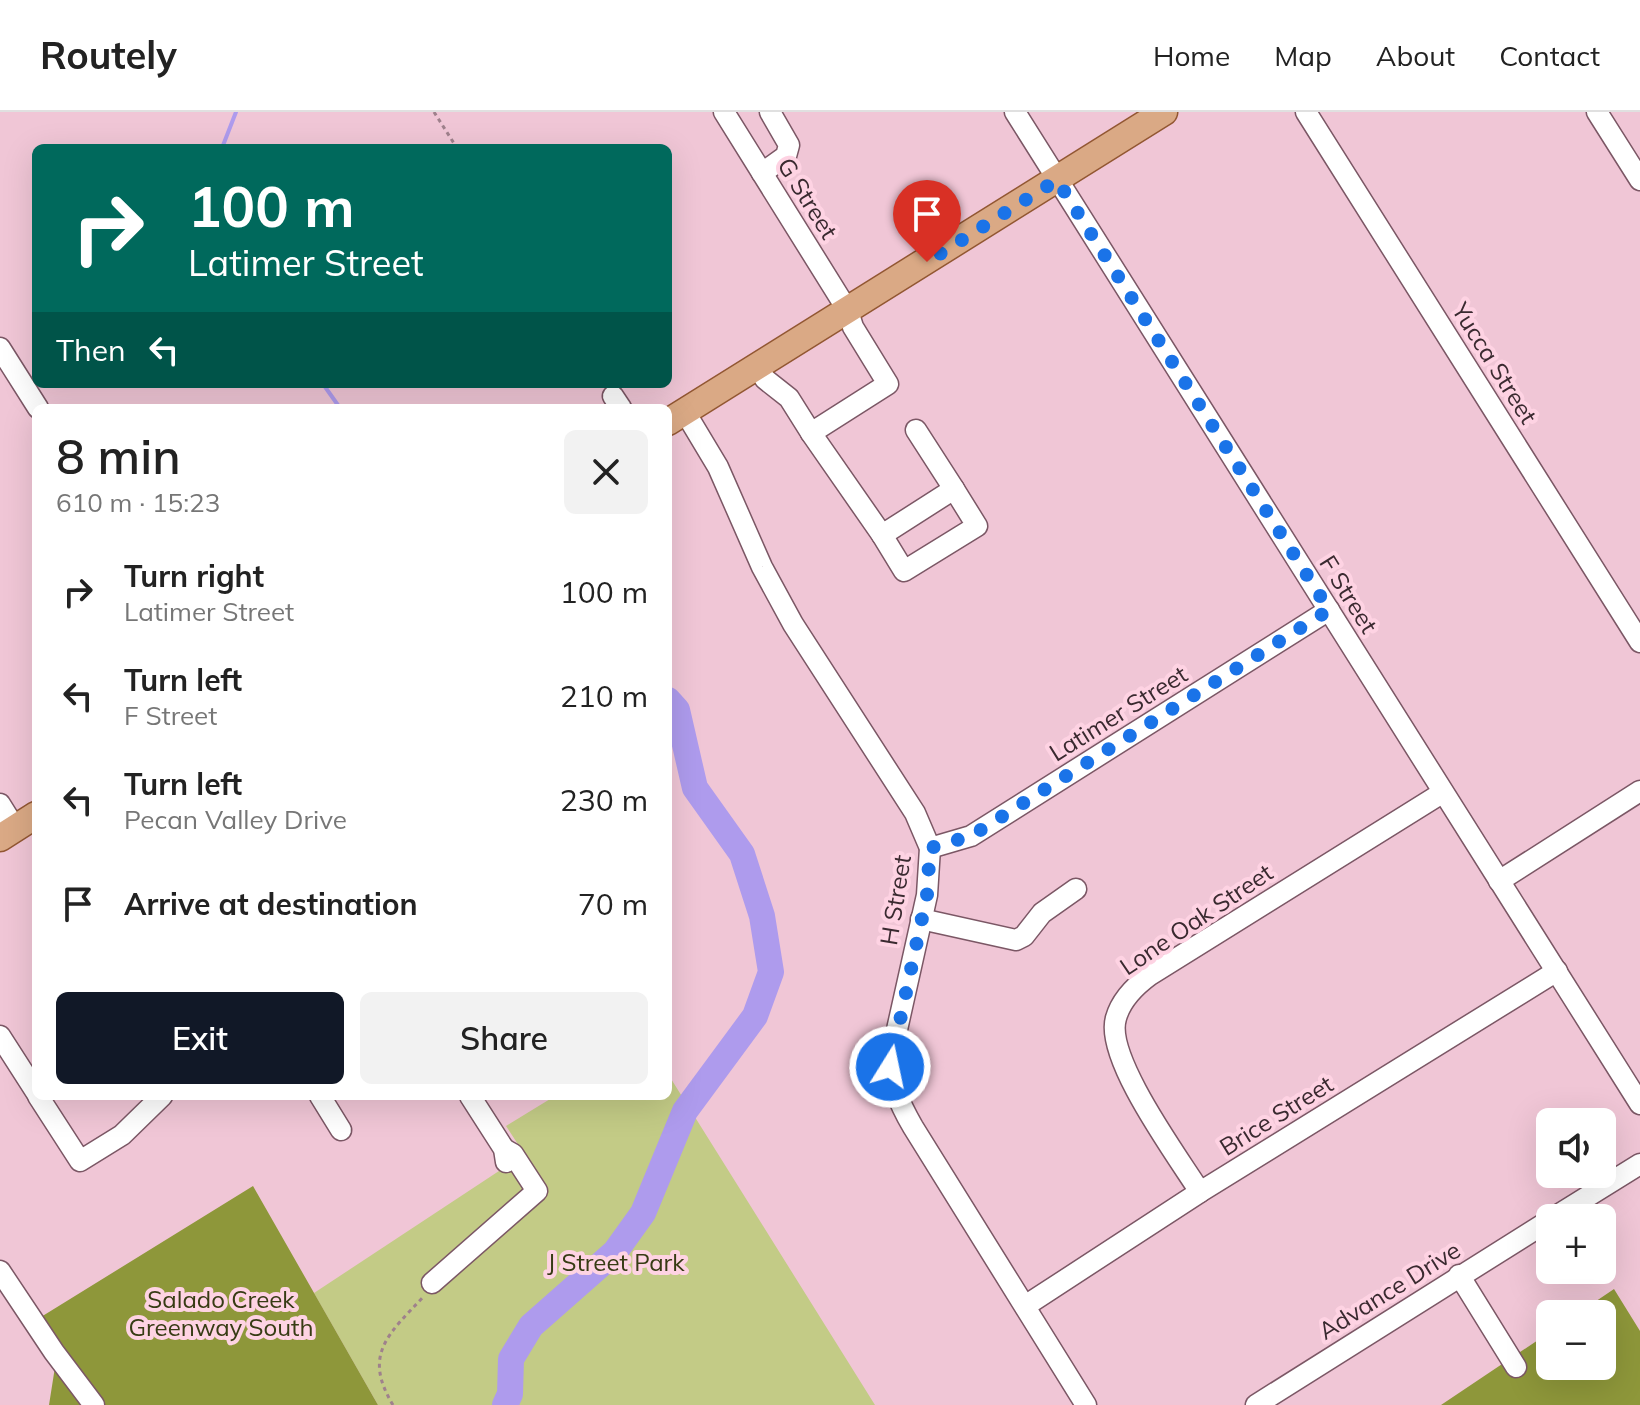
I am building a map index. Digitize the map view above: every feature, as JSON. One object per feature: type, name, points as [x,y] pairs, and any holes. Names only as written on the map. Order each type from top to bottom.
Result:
[{"type":"main road","points":[[676,417],[1164,112]]},
{"type":"street","points":[[762,173],[786,156],[789,145],[770,112]]},
{"type":"street","name":"F Street","points":[[1015,112],[1640,1104]]},
{"type":"street","name":"Yucca Street","points":[[1306,112],[1640,642]]},
{"type":"street","points":[[1597,112],[1640,180]]},
{"type":"street","name":"G Street","points":[[727,113],[848,311],[853,327],[888,384],[811,433]]},
{"type":"street","points":[[0,348],[35,404]]},
{"type":"street","points":[[758,367],[765,379],[789,398],[904,571],[977,526],[916,430]]},
{"type":"street","name":"H Street","points":[[676,417],[718,467],[762,567],[793,624],[915,813],[930,848],[927,895],[892,1052],[890,1067],[894,1087],[899,1104],[1086,1405]]},
{"type":"street","points":[[882,535],[954,489]]},
{"type":"street","name":"Latimer Street","points":[[930,848],[971,836],[1329,610]]},
{"type":"street","points":[[1499,881],[1640,791]]},
{"type":"street","name":"Lone Oak Street","points":[[1200,1192],[1122,1064],[1115,1019],[1125,999],[1150,975],[1442,793]]},
{"type":"street","points":[[0,804],[17,827]]},
{"type":"street","points":[[921,919],[1016,940],[1030,930],[1042,913],[1076,889]]},
{"type":"street","name":"Brice Street","points":[[1025,1306],[1200,1192],[1557,971]]},
{"type":"street","points":[[0,1036],[32,1086]]},
{"type":"street","points":[[41,1100],[80,1161],[122,1135],[158,1100]]},
{"type":"street","points":[[322,1100],[341,1130]]},
{"type":"street","points":[[432,1283],[533,1195],[506,1162],[504,1149],[473,1100]]},
{"type":"street","name":"Advance Drive","points":[[1575,1204],[1640,1164]]},
{"type":"street","name":"Advance Drive","points":[[1256,1405],[1536,1228]]},
{"type":"street","points":[[0,1271],[94,1405]]},
{"type":"street","points":[[1459,1275],[1516,1367]]},
{"type":"path","points":[[434,112],[454,144]]},
{"type":"path","points":[[393,1405],[383,1388],[378,1359],[382,1345],[430,1290],[432,1283]]},
{"type":"green space","name":"J Street Park","points":[[672,1080],[875,1405],[378,1405],[314,1293],[523,1152],[506,1126],[548,1100],[672,1100]]},
{"type":"green space","name":"Salado Creek Greenway South","points":[[253,1186],[378,1405],[49,1405],[55,1367],[28,1325]]},
{"type":"green space","points":[[1614,1289],[1640,1331],[1640,1405],[1441,1405],[1536,1341],[1536,1380],[1616,1380],[1616,1300],[1598,1300]]},
{"type":"waterway","points":[[224,144],[236,112]]},
{"type":"waterway","points":[[326,388],[337,404]]},
{"type":"waterway","points":[[505,1405],[510,1394],[511,1359],[531,1326],[615,1252],[643,1213],[685,1111],[755,1016],[771,972],[762,916],[742,854],[695,788],[677,710],[672,704]]},
{"type":"route","points":[[890,1067],[927,895],[930,848],[971,836],[1329,610],[1057,180],[927,262]]}]
